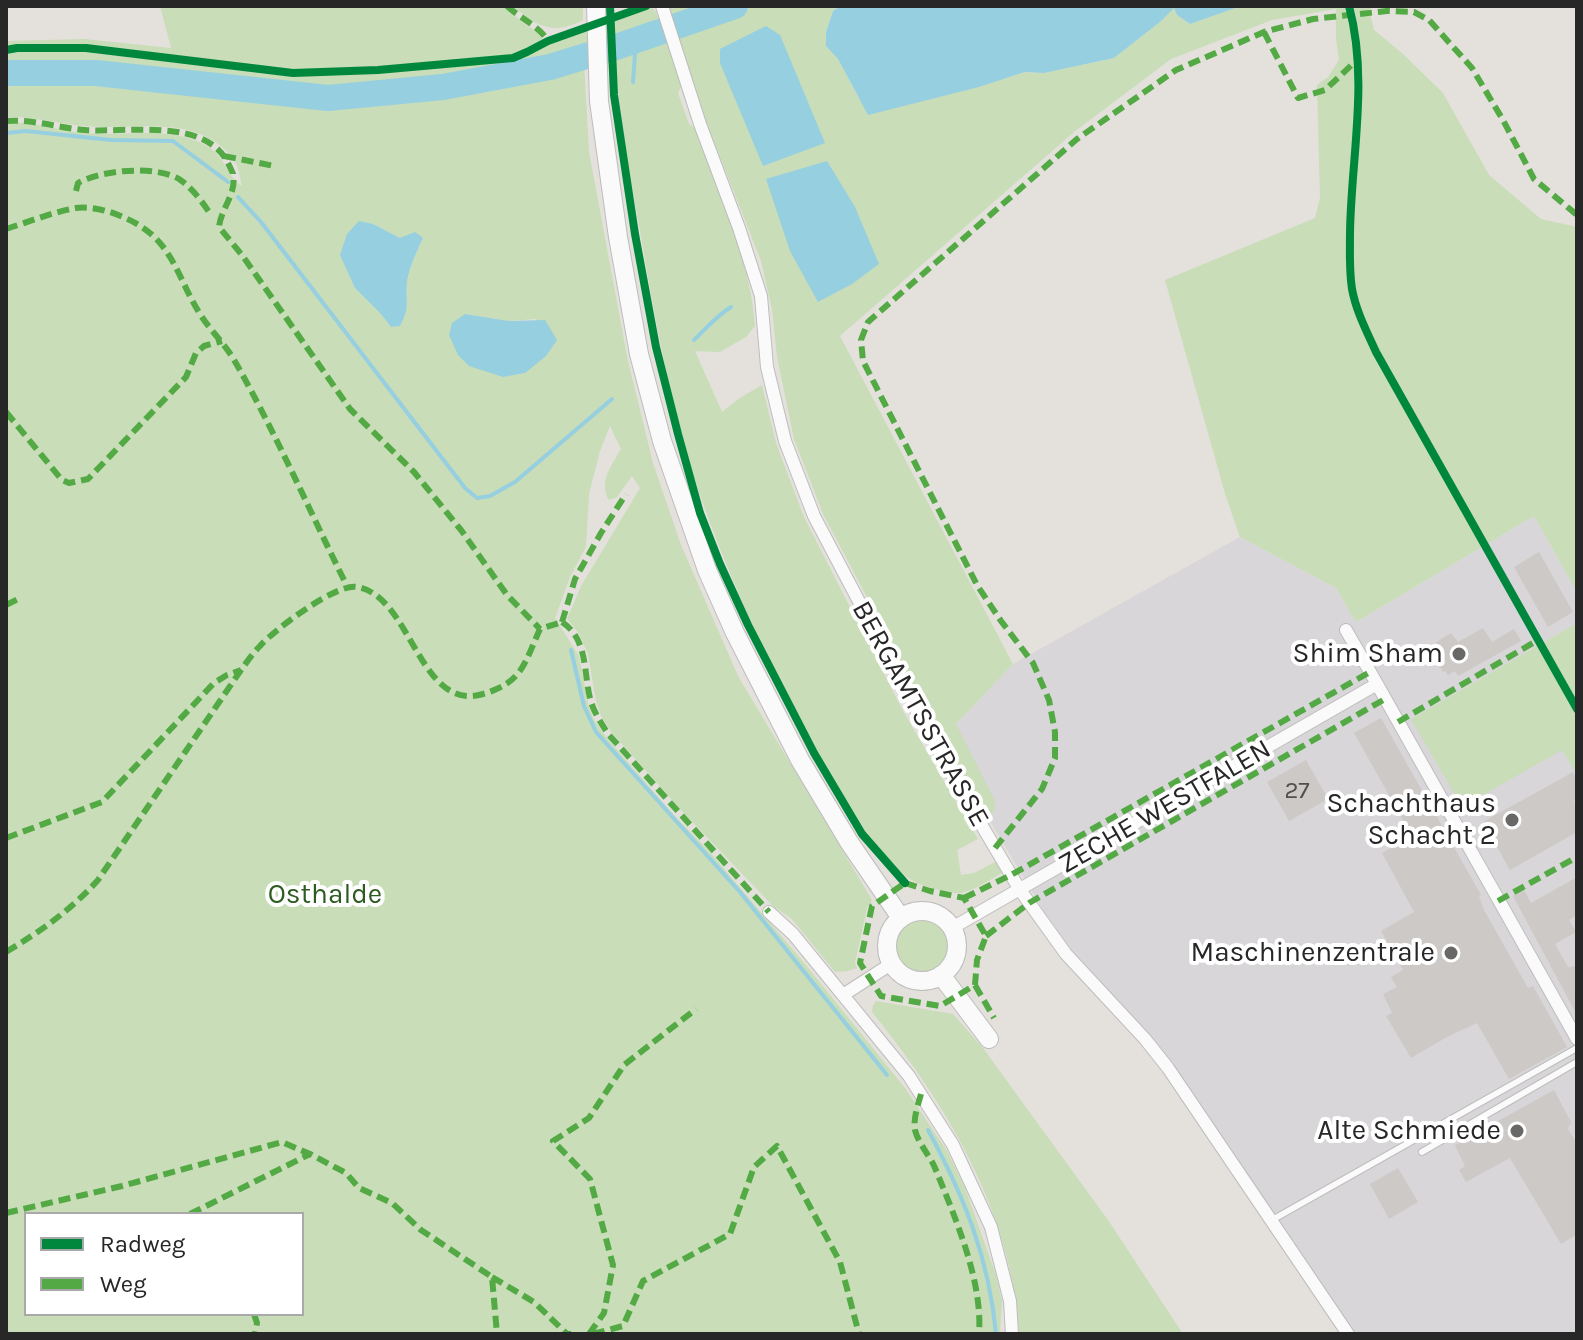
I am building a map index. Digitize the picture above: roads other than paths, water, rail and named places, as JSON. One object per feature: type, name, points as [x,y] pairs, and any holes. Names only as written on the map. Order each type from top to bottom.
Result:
[{"type":"street","points":[[596,7],[599,101],[618,237],[639,354],[662,441],[707,570],[735,633],[800,760],[849,842],[901,918]]},
{"type":"street","name":"BERGAMTSSTRASSE","points":[[662,7],[761,296],[767,367],[785,441],[814,516],[853,592],[929,733],[1020,890],[1066,954],[1168,1068],[1348,1334]]},
{"type":"street","points":[[1346,630],[1577,1039]]},
{"type":"street","name":"ZECHE WESTFALEN","points":[[952,928],[1377,684]]},
{"type":"street","points":[[923,911],[934,913],[952,928],[957,948],[955,959],[941,975],[931,980],[909,979],[891,964],[889,934],[901,918],[923,911]]},
{"type":"street","points":[[769,912],[793,934],[909,1076],[953,1145],[991,1227],[1010,1301],[1012,1334]]},
{"type":"street","points":[[843,995],[891,964]]},
{"type":"street","points":[[941,975],[989,1039]]},
{"type":"lane","points":[[1272,1220],[1577,1048]]},
{"type":"lane","points":[[1422,1152],[1577,1062]]},
{"type":"water","points":[[840,6],[1241,6],[1190,24],[1177,15],[1174,8],[1114,58],[1044,73],[1025,72],[868,115],[838,59],[826,46],[826,32],[833,11]]},
{"type":"water","points":[[766,26],[780,35],[825,143],[763,166],[720,63],[720,49]]},
{"type":"water","points":[[827,161],[855,207],[879,264],[852,284],[818,302],[790,251],[766,179]]},
{"type":"water","points":[[359,221],[373,224],[400,238],[415,232],[423,238],[407,282],[407,309],[400,326],[391,327],[355,288],[340,255],[347,234]]},
{"type":"water","points":[[465,314],[509,321],[545,320],[557,340],[546,356],[525,373],[503,377],[469,366],[458,355],[449,335],[452,323]]},
{"type":"waterway","points":[[6,73],[96,73],[328,98],[443,87],[550,67],[735,6]]},
{"type":"waterway","points":[[633,82],[636,40]]},
{"type":"waterway","points":[[6,133],[26,131],[111,140],[173,141],[228,182]]},
{"type":"waterway","points":[[238,197],[261,222],[465,488],[477,498],[490,496],[515,482],[612,399]]},
{"type":"waterway","points":[[694,340],[731,307]]},
{"type":"waterway","points":[[571,650],[584,706],[596,732],[740,892],[887,1075]]},
{"type":"waterway","points":[[928,1130],[973,1228],[993,1306],[996,1334]]},
{"type":"place","name":"Shim Sham","points":[[1459,654]]},
{"type":"place","name":"Schachthaus Schacht 2","points":[[1512,820]]},
{"type":"place","name":"Maschinenzentrale","points":[[1451,953]]},
{"type":"place","name":"Alte Schmiede","points":[[1517,1131]]},
{"type":"park label","name":"Osthalde","points":[[325,895]]}]
